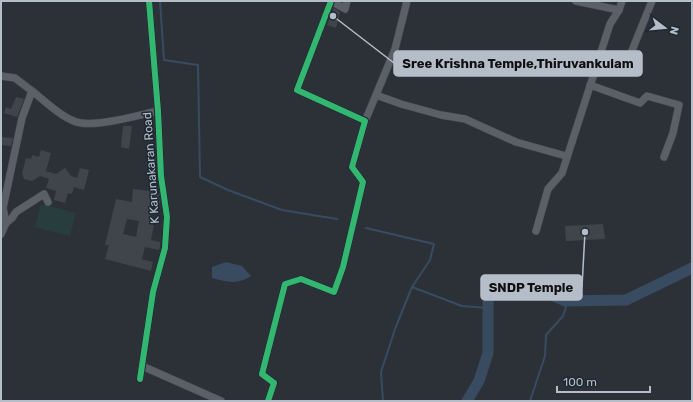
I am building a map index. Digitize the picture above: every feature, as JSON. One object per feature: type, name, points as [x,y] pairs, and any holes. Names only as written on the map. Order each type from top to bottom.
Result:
[{"type":"street","name":"K Karunakaran Road","points":[[140,379],[154,292],[165,248],[167,225],[161,176],[158,111],[149,1]]},
{"type":"street","points":[[347,1],[345,9],[331,1],[296,90],[365,121]]},
{"type":"street","points":[[268,401],[274,383],[262,374],[285,284],[301,279],[334,292],[343,267],[363,182],[352,167],[365,121],[395,49],[407,1]]},
{"type":"street","points":[[576,1],[619,10]]},
{"type":"street","points":[[536,231],[548,189],[562,173],[566,156],[610,24],[619,10],[622,1]]},
{"type":"street","points":[[596,66],[610,65],[629,58],[652,1]]},
{"type":"street","points":[[1,76],[15,78],[60,114],[81,123],[107,121],[158,111]]},
{"type":"street","points":[[590,85],[622,98],[640,103],[648,96],[679,105],[674,133],[664,157]]},
{"type":"street","points":[[6,222],[3,208],[22,118],[32,91]]},
{"type":"street","points":[[376,95],[401,104],[441,115],[465,119],[516,142],[566,156]]},
{"type":"street","points":[[1,234],[6,222],[12,218],[16,212],[44,194],[48,202]]},
{"type":"street","points":[[142,366],[220,401]]},
{"type":"green space","points":[[41,204],[76,213],[70,236],[35,227]]},
{"type":"water","points":[[226,262],[242,266],[251,276],[236,282],[212,278],[212,267]]},
{"type":"building","points":[[334,8],[340,12],[336,28],[327,25]]},
{"type":"building","points":[[16,97],[24,99],[17,117],[4,113],[6,107],[11,109]]},
{"type":"building","points":[[123,126],[132,126],[129,149],[121,147]]},
{"type":"building","points":[[2,137],[13,138],[11,146],[1,145]]},
{"type":"building","points":[[41,150],[51,153],[46,171],[56,174],[65,168],[71,176],[77,178],[80,168],[89,170],[84,190],[74,187],[72,194],[68,193],[65,203],[54,200],[56,191],[46,188],[49,179],[40,176],[32,181],[24,179],[22,173],[26,158],[31,159],[32,155],[39,157]]},
{"type":"building","points":[[133,189],[158,192],[160,204],[153,203],[149,224],[154,225],[151,240],[160,242],[160,247],[159,250],[145,247],[142,259],[153,262],[151,271],[105,259],[109,245],[105,245],[116,199],[132,202]],"holes":[[[127,219],[139,221],[136,237],[123,234]]]},
{"type":"building","points":[[603,224],[605,239],[566,241],[565,226]]},
{"type":"waterway","points":[[160,1],[164,60],[198,65],[200,177],[228,190],[282,210],[337,219]]},
{"type":"waterway","points":[[366,228],[434,244],[430,260],[412,287]]},
{"type":"waterway","points":[[467,401],[479,381],[488,353],[488,301],[497,284],[532,286],[565,301],[626,300],[692,268]]},
{"type":"waterway","points":[[383,401],[381,372],[395,329],[412,287],[462,306],[488,308]]},
{"type":"waterway","points":[[530,401],[545,356],[546,335],[563,316],[568,301]]},
{"type":"cycle path","points":[[140,379],[153,292],[165,248],[167,217],[161,176],[158,111],[149,1]]},
{"type":"cycle path","points":[[268,401],[274,383],[262,374],[285,284],[301,279],[334,292],[343,267],[363,182],[352,167],[365,121],[297,90],[331,1]]},
{"type":"place","name":"Sree Krishna Temple,Thiruvankulam","points":[[333,16]]},
{"type":"place","name":"SNDP Temple","points":[[585,232]]}]
